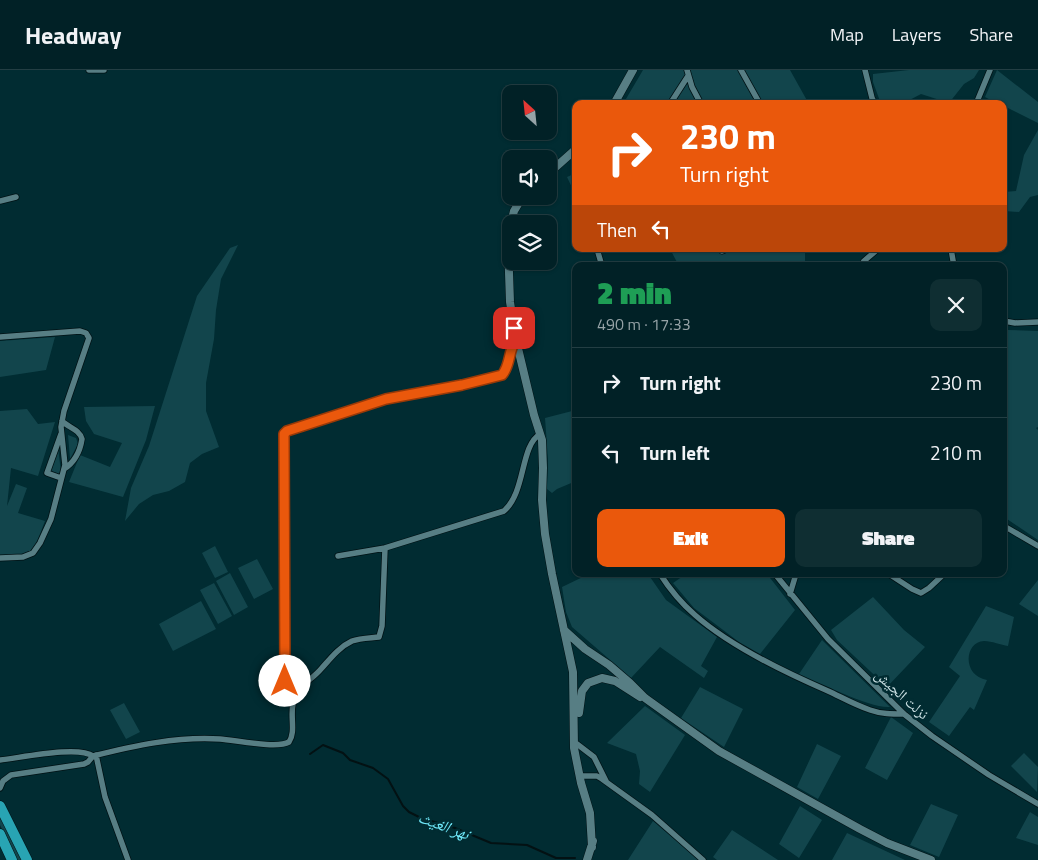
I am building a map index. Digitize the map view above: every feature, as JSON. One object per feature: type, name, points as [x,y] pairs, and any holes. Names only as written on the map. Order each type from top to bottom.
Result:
[{"type":"highway","points":[[2,810],[27,860]]},
{"type":"highway","points":[[0,834],[12,860]]},
{"type":"street","points":[[89,70],[104,70]]},
{"type":"street","points":[[616,100],[633,70]]},
{"type":"street","points":[[741,70],[758,100]]},
{"type":"street","points":[[865,70],[873,100]]},
{"type":"street","points":[[978,100],[990,70]]},
{"type":"street","points":[[672,100],[687,73]]},
{"type":"street","points":[[687,73],[699,100]]},
{"type":"street","points":[[557,166],[572,153]]},
{"type":"street","points":[[0,201],[16,196]]},
{"type":"street","points":[[518,205],[514,211],[508,242],[510,302],[516,340],[542,440],[544,468],[542,500],[545,534],[573,672],[574,710],[580,776]]},
{"type":"street","points":[[863,262],[874,252]]},
{"type":"street","points":[[1007,322],[1038,322]]},
{"type":"street","points":[[0,337],[72,331],[84,332],[88,335],[87,345],[71,388],[62,421],[65,454],[64,469],[54,500],[51,518],[36,549],[32,553],[23,557],[0,558]]},
{"type":"street","points":[[292,705],[286,692],[284,673],[284,434],[287,431],[386,399],[498,376],[505,371],[516,340]]},
{"type":"street","points":[[62,421],[68,427],[78,432],[82,439],[79,453],[74,462],[64,469]]},
{"type":"street","points":[[62,432],[47,472],[62,478]]},
{"type":"street","points":[[338,556],[385,548],[504,511],[513,502],[530,445],[535,437],[540,434]]},
{"type":"street","points":[[1007,528],[1038,546]]},
{"type":"street","points":[[0,760],[72,751],[86,752],[94,755],[183,740],[218,739],[286,744],[292,736],[292,705],[304,683],[319,671],[342,646],[354,640],[379,638],[382,626],[385,548]]},
{"type":"street","points":[[662,577],[695,615],[722,635],[760,657],[794,676],[871,710],[890,714],[904,714]]},
{"type":"street","name":"نزلت الجيش","points":[[777,577],[828,639],[904,714],[975,766],[1038,804]]},
{"type":"street","points":[[790,594],[795,577]]},
{"type":"street","points":[[894,577],[912,589],[921,592],[929,588],[941,577]]},
{"type":"street","points":[[564,630],[586,649],[609,664],[645,698],[720,751],[860,829],[919,858],[931,860]]},
{"type":"street","points":[[570,653],[577,648],[586,649]]},
{"type":"street","points":[[604,677],[609,664]]},
{"type":"street","points":[[573,672],[580,678],[593,680]]},
{"type":"street","points":[[573,672],[582,691]]},
{"type":"street","points":[[587,860],[592,846],[593,821],[574,748],[575,722],[582,691],[588,683],[604,677],[616,681],[645,698]]},
{"type":"street","points":[[577,744],[594,757],[607,783]]},
{"type":"street","points":[[0,788],[3,781],[10,775],[84,764],[94,755]]},
{"type":"street","points":[[94,755],[105,797],[128,860]]},
{"type":"street","points":[[580,776],[597,776],[652,815],[703,860]]},
{"type":"street","points":[[0,800],[2,810]]},
{"type":"shaded area","points":[[643,70],[790,70],[807,100],[625,100]]},
{"type":"shaded area","points":[[909,70],[979,70],[974,78],[964,84],[951,100],[940,100],[921,94],[910,100],[880,100],[873,82],[873,74]]},
{"type":"shaded area","points":[[997,70],[1038,102],[1038,123],[1007,108],[1007,100],[991,100],[985,97]]},
{"type":"shaded area","points":[[1038,130],[1038,195],[1030,197],[1019,212],[1007,211],[1007,192],[1016,191],[1024,155]]},
{"type":"shaded area","points":[[572,175],[572,188],[567,177]]},
{"type":"shaded area","points":[[238,245],[221,279],[214,339],[206,383],[206,411],[219,447],[202,454],[190,463],[185,482],[169,491],[153,495],[139,504],[125,521],[131,488],[149,446],[197,296],[230,248]]},
{"type":"shaded area","points":[[672,252],[805,252],[805,262],[677,262]]},
{"type":"shaded area","points":[[1007,330],[1038,331],[1038,427],[1036,428],[1038,430],[1038,540],[1007,519]]},
{"type":"shaded area","points":[[55,337],[46,370],[0,377],[0,341]]},
{"type":"shaded area","points":[[155,406],[146,440],[123,497],[69,482],[80,455],[110,467],[122,443],[94,434],[86,421],[84,407]]},
{"type":"shaded area","points":[[27,409],[38,424],[55,422],[38,476],[11,468],[7,506],[16,484],[27,488],[18,513],[45,521],[38,540],[31,550],[27,553],[0,556],[0,411]]},
{"type":"shaded area","points":[[572,411],[572,483],[552,493],[547,489],[548,459],[545,418]]},
{"type":"shaded area","points":[[68,435],[76,438],[78,444],[70,459]]},
{"type":"shaded area","points":[[58,447],[61,472],[59,474],[51,471],[50,468]]},
{"type":"shaded area","points":[[215,546],[228,572],[215,578],[202,553]]},
{"type":"shaded area","points":[[257,559],[273,589],[254,599],[238,568]]},
{"type":"shaded area","points":[[230,573],[248,607],[234,615],[216,581]]},
{"type":"shaded area","points":[[583,577],[650,577],[666,600],[717,637],[701,666],[708,671],[704,678],[660,647],[631,678],[572,627],[566,612],[562,587]]},
{"type":"shaded area","points":[[682,577],[769,577],[795,610],[760,654],[739,642],[694,608],[673,583]]},
{"type":"shaded area","points":[[1038,580],[1038,616],[1019,604]]},
{"type":"shaded area","points":[[214,583],[232,616],[218,624],[200,590]]},
{"type":"shaded area","points":[[873,597],[904,630],[925,647],[887,687],[837,640],[831,630]]},
{"type":"shaded area","points":[[201,601],[216,629],[173,651],[159,624]]},
{"type":"shaded area","points":[[986,606],[1014,617],[1008,646],[984,641],[977,643],[973,647],[969,659],[970,666],[979,677],[987,680],[974,710],[970,707],[949,736],[929,722],[960,676],[949,667]]},
{"type":"shaded area","points":[[822,640],[890,707],[858,700],[799,674]]},
{"type":"shaded area","points":[[700,687],[743,709],[724,747],[681,718]]},
{"type":"shaded area","points":[[124,703],[140,732],[126,739],[110,710]]},
{"type":"shaded area","points":[[645,706],[685,735],[650,792],[639,784],[640,771],[636,754],[607,743]]},
{"type":"shaded area","points":[[891,717],[913,733],[887,780],[865,768]]},
{"type":"shaded area","points":[[817,744],[841,756],[818,799],[797,787]]},
{"type":"shaded area","points":[[1024,753],[1038,767],[1037,792],[1011,766]]},
{"type":"shaded area","points":[[931,804],[958,815],[939,857],[910,845]]},
{"type":"shaded area","points":[[800,806],[822,820],[799,858],[779,844]]},
{"type":"shaded area","points":[[1030,812],[1038,817],[1038,845],[1016,838]]},
{"type":"shaded area","points":[[0,815],[22,860],[17,860],[0,825]]},
{"type":"shaded area","points":[[653,821],[699,860],[628,860]]},
{"type":"shaded area","points":[[732,830],[778,860],[717,860],[713,857]]},
{"type":"shaded area","points":[[847,833],[905,860],[832,860]]},
{"type":"waterway","name":"نهر الغيث","points":[[310,754],[323,745],[343,753],[350,760],[373,768],[388,779],[403,806],[409,812],[421,818],[455,828],[491,843],[527,845],[556,858],[575,858]]},
{"type":"route","points":[[285,681],[284,434],[287,431],[386,399],[462,385],[502,375],[507,368],[512,347],[516,340],[514,328]]}]
